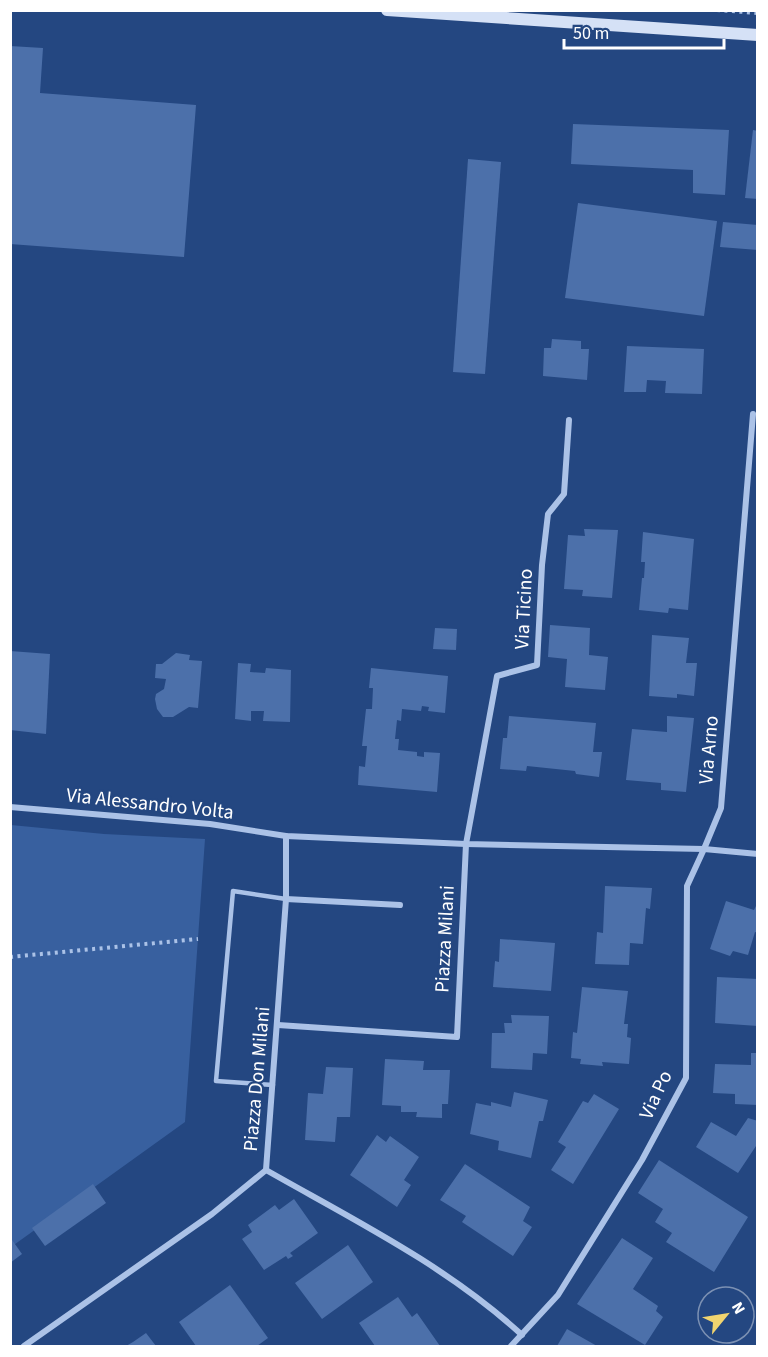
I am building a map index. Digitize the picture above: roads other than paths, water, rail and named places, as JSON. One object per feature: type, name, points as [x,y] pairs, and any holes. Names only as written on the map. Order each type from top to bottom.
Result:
[{"type":"main road","points":[[387,10],[758,35]]},
{"type":"street","name":"Via Arno","points":[[704,849],[721,808],[753,414]]},
{"type":"street","name":"Via Ticino","points":[[466,844],[497,676],[537,665],[542,565],[548,514],[564,494],[569,420]]},
{"type":"street","name":"Via Alessandro Volta","points":[[10,807],[210,825],[286,836]]},
{"type":"street","points":[[286,836],[466,844],[704,849],[758,854]]},
{"type":"street","name":"Piazza Don Milani","points":[[24,1347],[212,1214],[266,1170],[286,899],[286,836]]},
{"type":"street","name":"Piazza Milani","points":[[278,1025],[457,1037],[466,844]]},
{"type":"street","name":"Via Po","points":[[511,1347],[558,1295],[642,1160],[686,1078],[687,886],[704,849]]},
{"type":"street","points":[[286,899],[400,905]]},
{"type":"street","points":[[266,1170],[425,1260],[492,1307],[522,1335]]},
{"type":"lane","points":[[273,1085],[216,1080],[232,891],[286,899]]}]
